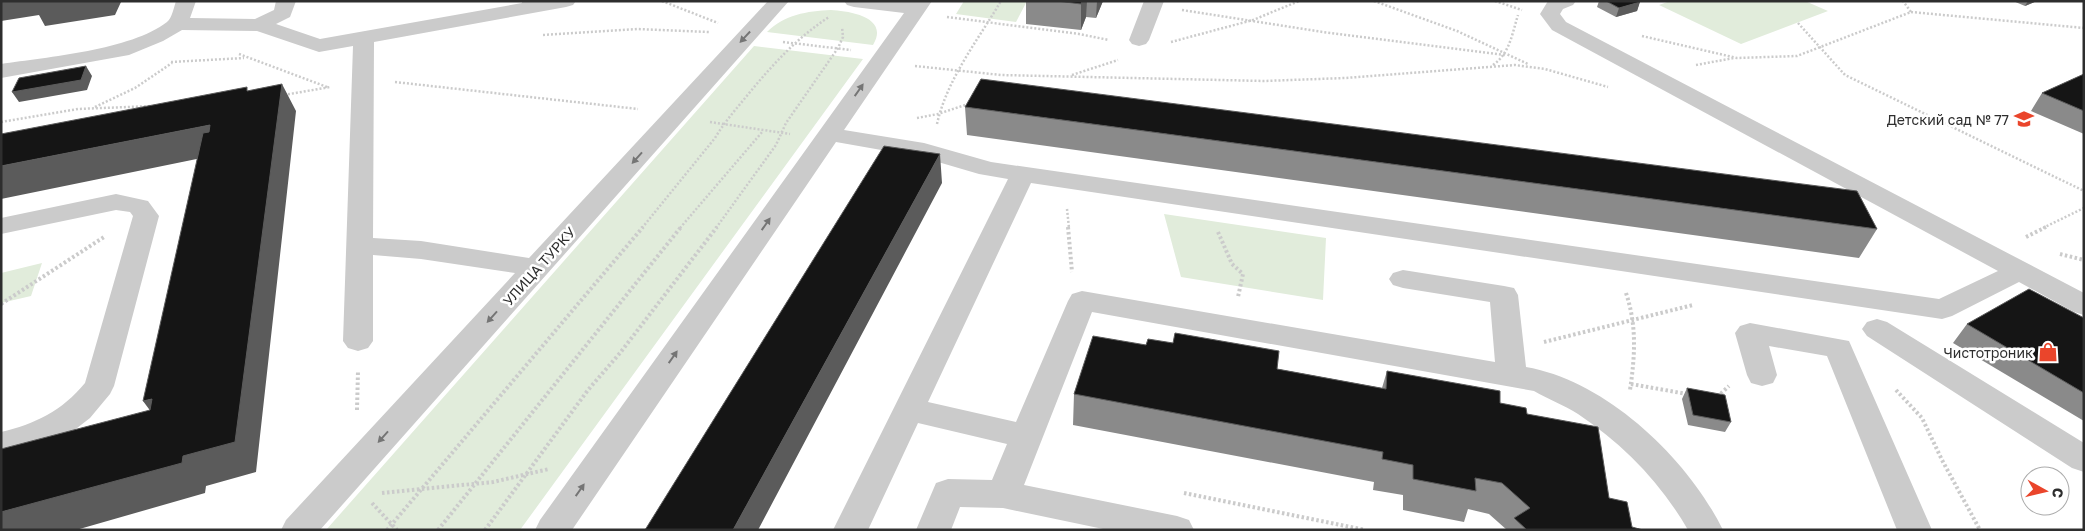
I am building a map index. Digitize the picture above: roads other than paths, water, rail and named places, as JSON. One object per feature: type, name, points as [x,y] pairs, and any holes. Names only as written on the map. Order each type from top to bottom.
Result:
[{"type":"street","points":[[178,24],[186,1]]},
{"type":"street","points":[[259,25],[283,13],[286,1]]},
{"type":"street","points":[[1,71],[121,50],[156,37],[178,24],[259,25],[319,46],[532,4],[566,1]]},
{"type":"street","name":"УЛИЦА ТУРКУ","points":[[298,530],[348,490],[537,268],[779,1]]},
{"type":"street","points":[[854,1],[919,5]]},
{"type":"street","points":[[1139,40],[1153,3]]},
{"type":"street","points":[[552,530],[919,5]]},
{"type":"street","points":[[1558,7],[1559,26],[2084,305]]},
{"type":"street","points":[[358,341],[361,246],[361,90],[364,38]]},
{"type":"street","points":[[828,134],[924,150],[988,169],[1942,309],[2020,271]]},
{"type":"street","points":[[850,530],[1023,174]]},
{"type":"street","points":[[1,226],[116,202],[139,206],[146,216],[99,386],[86,404],[65,420],[38,436],[1,445]]},
{"type":"street","points":[[361,246],[422,250],[537,268]]},
{"type":"street","points":[[1403,279],[1504,295],[1511,363]]},
{"type":"street","points":[[1865,297],[1877,329],[2084,459]]},
{"type":"street","points":[[1003,494],[1082,301],[1231,327],[1511,363],[1594,409],[1625,432],[1665,470],[1695,510],[1706,530]]},
{"type":"street","points":[[1762,375],[1750,333],[1838,348],[1877,329]]},
{"type":"street","points":[[1838,348],[1915,530]]},
{"type":"street","points":[[908,409],[1027,437]]},
{"type":"street","points":[[933,530],[948,493],[1003,494],[1177,530]]},
{"type":"place","name":"Детский сад № 77","points":[[2024,119]]},
{"type":"place","name":"Чистотроник","points":[[2048,352]]}]
